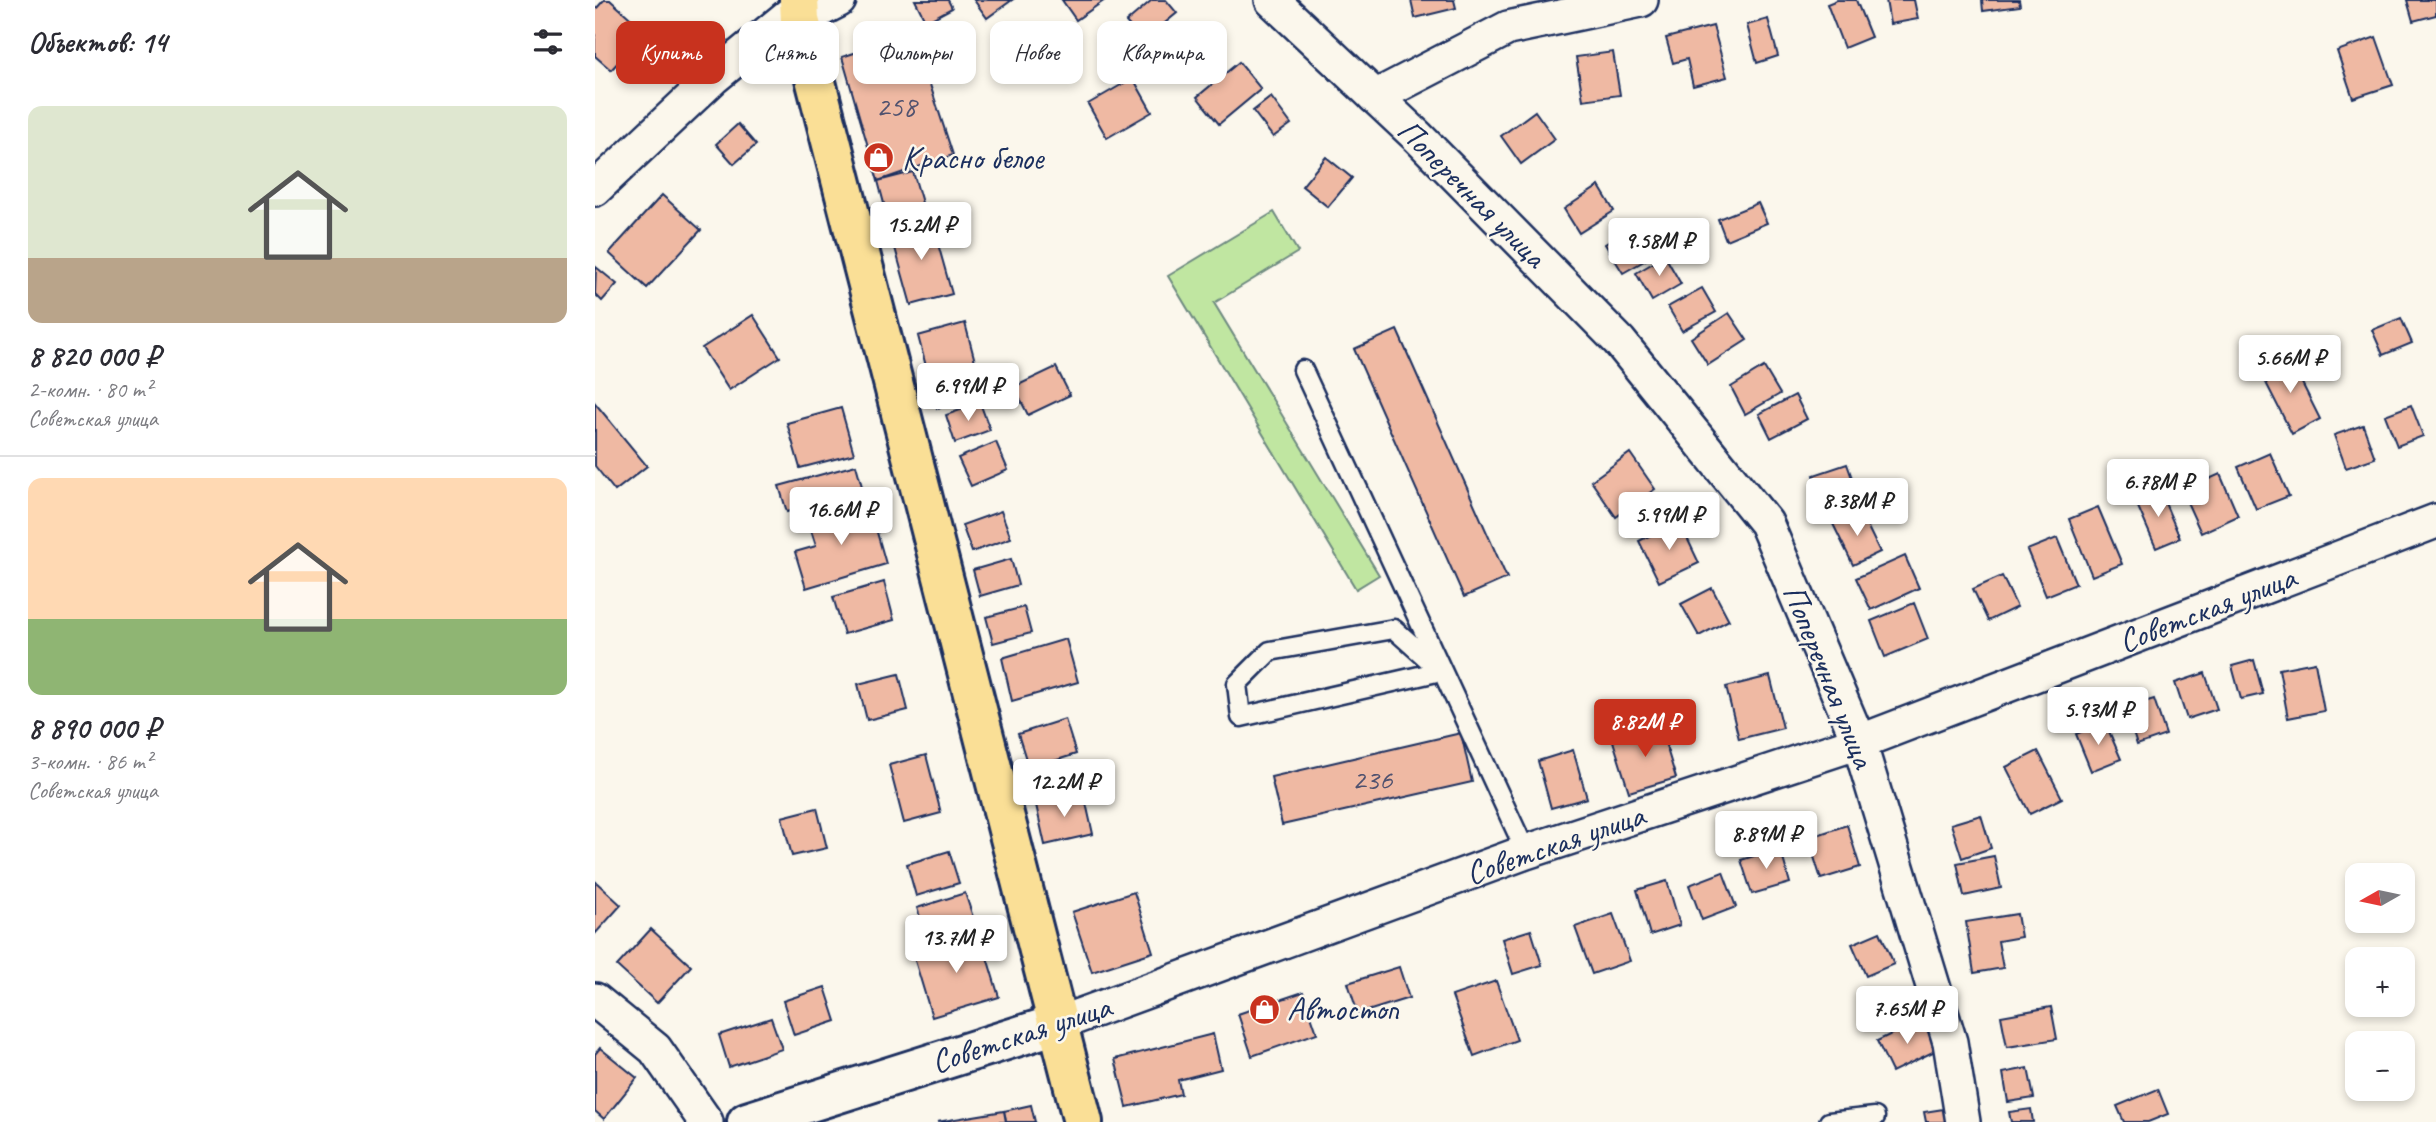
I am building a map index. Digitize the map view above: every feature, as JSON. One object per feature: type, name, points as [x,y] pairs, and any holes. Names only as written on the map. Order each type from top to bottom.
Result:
[{"type":"main road","points":[[799,9],[1083,1122]]},
{"type":"main road","name":"Советская улица","points":[[747,1122],[1057,1024]]},
{"type":"street","points":[[595,189],[714,78],[799,9],[839,0]]},
{"type":"street","name":"Поперечная улица","points":[[1272,0],[1418,137],[1619,341],[1766,523],[1859,742],[1950,1042],[1963,1122]]},
{"type":"street","points":[[1375,97],[1508,28],[1641,0]]},
{"type":"street","name":"Советская улица","points":[[1057,1024],[1526,852],[1859,742],[2436,521]]},
{"type":"street","points":[[595,1000],[655,1049],[706,1122]]},
{"type":"lane","points":[[1303,370],[1526,852]]},
{"type":"lane","points":[[1394,629],[1441,671],[1375,687],[1241,717],[1237,684],[1270,651],[1394,629]]},
{"type":"lane","points":[[1829,1122],[1875,1117]]},
{"type":"green space","points":[[1274,212],[1298,252],[1214,303],[1379,575],[1356,589],[1168,276]]},
{"type":"building","points":[[604,0],[610,0],[634,21],[616,21],[616,65],[611,70],[595,56],[595,10]]},
{"type":"building","points":[[915,0],[948,0],[952,8],[926,21]]},
{"type":"building","points":[[974,0],[1012,0],[987,18]]},
{"type":"building","points":[[1062,0],[1105,0],[1076,20]]},
{"type":"building","points":[[1152,0],[1166,0],[1177,13],[1167,21],[1127,21]]},
{"type":"building","points":[[1411,0],[1454,0],[1456,8],[1415,18]]},
{"type":"building","points":[[1837,0],[1856,0],[1871,37],[1844,48],[1827,4]]},
{"type":"building","points":[[1886,0],[1914,0],[1918,19],[1890,24]]},
{"type":"building","points":[[1982,0],[2019,0],[2020,6],[1983,11]]},
{"type":"building","points":[[2407,0],[2436,0],[2436,15],[2413,21]]},
{"type":"building","points":[[1768,19],[1778,56],[1757,63],[1747,25]]},
{"type":"building","points":[[1713,26],[1727,77],[1693,86],[1687,59],[1673,63],[1666,38]]},
{"type":"building","points":[[2376,37],[2393,85],[2353,98],[2337,51]]},
{"type":"building","points":[[1613,52],[1620,95],[1583,100],[1576,57]]},
{"type":"building","points":[[853,53],[853,84],[930,84],[953,155],[878,181],[842,57]]},
{"type":"building","points":[[1239,62],[1261,89],[1219,124],[1197,97],[1213,84],[1227,84],[1227,72]]},
{"type":"building","points":[[1123,84],[1136,84],[1152,112],[1107,138],[1088,104]]},
{"type":"building","points":[[1271,97],[1291,124],[1273,137],[1253,111]]},
{"type":"building","points":[[1535,111],[1555,139],[1521,164],[1501,136]]},
{"type":"building","points":[[738,124],[756,145],[734,164],[716,144]]},
{"type":"building","points":[[1326,157],[1352,178],[1328,207],[1302,186]]},
{"type":"building","points":[[913,172],[927,220],[891,230],[878,181]]},
{"type":"building","points":[[1599,186],[1614,211],[1579,233],[1564,209]]},
{"type":"building","points":[[662,195],[701,230],[647,288],[609,253]]},
{"type":"building","points":[[1758,203],[1767,223],[1726,240],[1718,219]]},
{"type":"building","points":[[931,219],[952,294],[911,305],[890,230]]},
{"type":"building","points":[[1633,227],[1651,257],[1623,273],[1605,244]]},
{"type":"building","points":[[1665,256],[1681,284],[1652,301],[1636,273]]},
{"type":"building","points":[[596,267],[617,284],[602,301],[595,294]]},
{"type":"building","points":[[1702,288],[1716,312],[1682,331],[1668,307]]},
{"type":"building","points":[[1729,313],[1747,340],[1708,365],[1691,338]]},
{"type":"building","points":[[753,315],[780,357],[729,390],[702,348]]},
{"type":"building","points":[[2401,318],[2412,343],[2383,355],[2372,330]]},
{"type":"building","points":[[965,323],[984,396],[937,408],[918,336]]},
{"type":"building","points":[[1397,330],[1507,578],[1464,597],[1354,349]]},
{"type":"building","points":[[2289,357],[2320,419],[2292,434],[2260,371]]},
{"type":"building","points":[[1056,367],[1070,395],[1028,415],[1014,387]]},
{"type":"building","points":[[1764,367],[1780,394],[1745,414],[1731,387]]},
{"type":"building","points":[[1795,395],[1807,419],[1771,438],[1759,414]]},
{"type":"building","points":[[595,403],[647,466],[615,491],[595,466]]},
{"type":"building","points":[[980,403],[990,430],[955,443],[946,415]]},
{"type":"building","points":[[2411,405],[2423,436],[2397,446],[2385,415]]},
{"type":"building","points":[[841,408],[854,454],[800,468],[787,423]]},
{"type":"building","points":[[2363,425],[2375,458],[2346,468],[2334,435]]},
{"type":"building","points":[[996,442],[1008,470],[971,486],[958,458]]},
{"type":"building","points":[[1630,453],[1655,489],[1616,517],[1591,481]]},
{"type":"building","points":[[2270,453],[2289,496],[2256,509],[2238,467]]},
{"type":"building","points":[[1847,464],[1857,492],[1825,504],[1814,475]]},
{"type":"building","points":[[856,465],[863,490],[787,512],[779,486]]},
{"type":"building","points":[[2220,474],[2238,516],[2201,533],[2182,491]]},
{"type":"building","points":[[2159,489],[2180,538],[2156,548],[2135,500]]},
{"type":"building","points":[[869,504],[886,564],[806,588],[795,552],[816,546],[808,521]]},
{"type":"building","points":[[2098,507],[2122,564],[2092,576],[2069,519]]},
{"type":"building","points":[[1001,511],[1011,538],[972,552],[962,525]]},
{"type":"building","points":[[1860,511],[1880,552],[1853,565],[1833,524]]},
{"type":"building","points":[[1679,521],[1699,563],[1659,582],[1639,541]]},
{"type":"building","points":[[2057,538],[2076,584],[2046,596],[2027,550]]},
{"type":"building","points":[[1905,556],[1919,588],[1871,610],[1856,578]]},
{"type":"building","points":[[1011,559],[1018,585],[980,596],[973,570]]},
{"type":"building","points":[[2002,576],[2017,607],[1988,621],[1973,589]]},
{"type":"building","points":[[884,582],[894,620],[844,634],[833,597]]},
{"type":"building","points":[[1712,588],[1729,620],[1699,636],[1681,604]]},
{"type":"building","points":[[1914,603],[1928,639],[1885,657],[1871,621]]},
{"type":"building","points":[[1024,607],[1031,633],[993,643],[986,617]]},
{"type":"building","points":[[1066,639],[1078,682],[1012,701],[1002,658]]},
{"type":"building","points":[[2254,660],[2263,694],[2241,699],[2232,666]]},
{"type":"building","points":[[2315,662],[2324,711],[2288,718],[2279,669]]},
{"type":"building","points":[[2205,673],[2217,709],[2187,719],[2175,683]]},
{"type":"building","points":[[899,674],[908,710],[867,720],[858,684]]},
{"type":"building","points":[[1770,676],[1783,728],[1739,739],[1726,687]]},
{"type":"building","points":[[2154,699],[2166,735],[2137,745],[2125,708]]},
{"type":"building","points":[[1065,719],[1076,754],[1029,769],[1018,734]]},
{"type":"building","points":[[2105,722],[2121,759],[2091,771],[2076,734]]},
{"type":"building","points":[[1660,726],[1676,778],[1629,792],[1613,741]]},
{"type":"building","points":[[1461,733],[1472,782],[1282,825],[1271,777]]},
{"type":"building","points":[[1573,750],[1587,798],[1551,808],[1538,761]]},
{"type":"building","points":[[2038,751],[2062,798],[2030,814],[2006,767]]},
{"type":"building","points":[[926,755],[941,813],[904,823],[889,765]]},
{"type":"building","points":[[1084,794],[1093,834],[1045,845],[1036,805]]},
{"type":"building","points":[[817,808],[827,848],[792,856],[782,817]]},
{"type":"building","points":[[1981,815],[1991,848],[1962,858],[1951,824]]},
{"type":"building","points":[[1847,825],[1860,867],[1821,879],[1808,838]]},
{"type":"building","points":[[1780,848],[1790,883],[1752,894],[1741,860]]},
{"type":"building","points":[[949,851],[959,883],[916,896],[907,864]]},
{"type":"building","points":[[1994,856],[2001,888],[1964,896],[1957,863]]},
{"type":"building","points":[[1723,872],[1736,907],[1702,920],[1689,885]]},
{"type":"building","points":[[595,881],[621,905],[595,934]]},
{"type":"building","points":[[1667,881],[1680,925],[1650,935],[1637,890]]},
{"type":"building","points":[[1134,892],[1153,952],[1092,972],[1072,912]]},
{"type":"building","points":[[965,893],[975,923],[927,938],[917,908]]},
{"type":"building","points":[[1613,914],[1630,961],[1592,974],[1575,927]]},
{"type":"building","points":[[2017,914],[2021,937],[1998,941],[2003,968],[1974,973],[1966,922]]},
{"type":"building","points":[[651,929],[691,966],[657,1003],[617,966]]},
{"type":"building","points":[[1531,930],[1542,965],[1513,974],[1502,939]]},
{"type":"building","points":[[1880,932],[1894,964],[1866,976],[1852,944]]},
{"type":"building","points":[[980,934],[999,997],[932,1017],[913,954]]},
{"type":"building","points":[[1399,967],[1409,998],[1358,1014],[1348,983]]},
{"type":"building","points":[[1496,981],[1517,1040],[1474,1056],[1452,996]]},
{"type":"building","points":[[825,987],[836,1021],[794,1035],[783,1001]]},
{"type":"building","points":[[1303,992],[1317,1033],[1252,1056],[1238,1014]]},
{"type":"building","points":[[2051,1007],[2057,1039],[2007,1047],[2001,1016]]},
{"type":"building","points":[[771,1018],[782,1049],[729,1067],[719,1035]]},
{"type":"building","points":[[1922,1019],[1937,1050],[1892,1072],[1877,1041]]},
{"type":"building","points":[[1213,1034],[1221,1069],[1178,1080],[1181,1094],[1127,1107],[1115,1059]]},
{"type":"building","points":[[600,1048],[637,1078],[604,1119],[595,1111],[595,1054]]},
{"type":"building","points":[[2028,1068],[2034,1098],[2008,1102],[2003,1073]]},
{"type":"building","points":[[2158,1089],[2168,1114],[2148,1122],[2124,1122],[2117,1106]]},
{"type":"building","points":[[1031,1105],[1035,1122],[1006,1122],[1004,1111]]},
{"type":"building","points":[[1950,1108],[1952,1122],[1926,1122],[1924,1112]]},
{"type":"building","points":[[2031,1109],[2033,1122],[2011,1122],[2009,1112]]},
{"type":"building","points":[[1004,1111],[1006,1122],[937,1122]]},
{"type":"place","name":"Красно белое","points":[[879,158]]},
{"type":"place","name":"Автостоп","points":[[1264,1009]]}]
